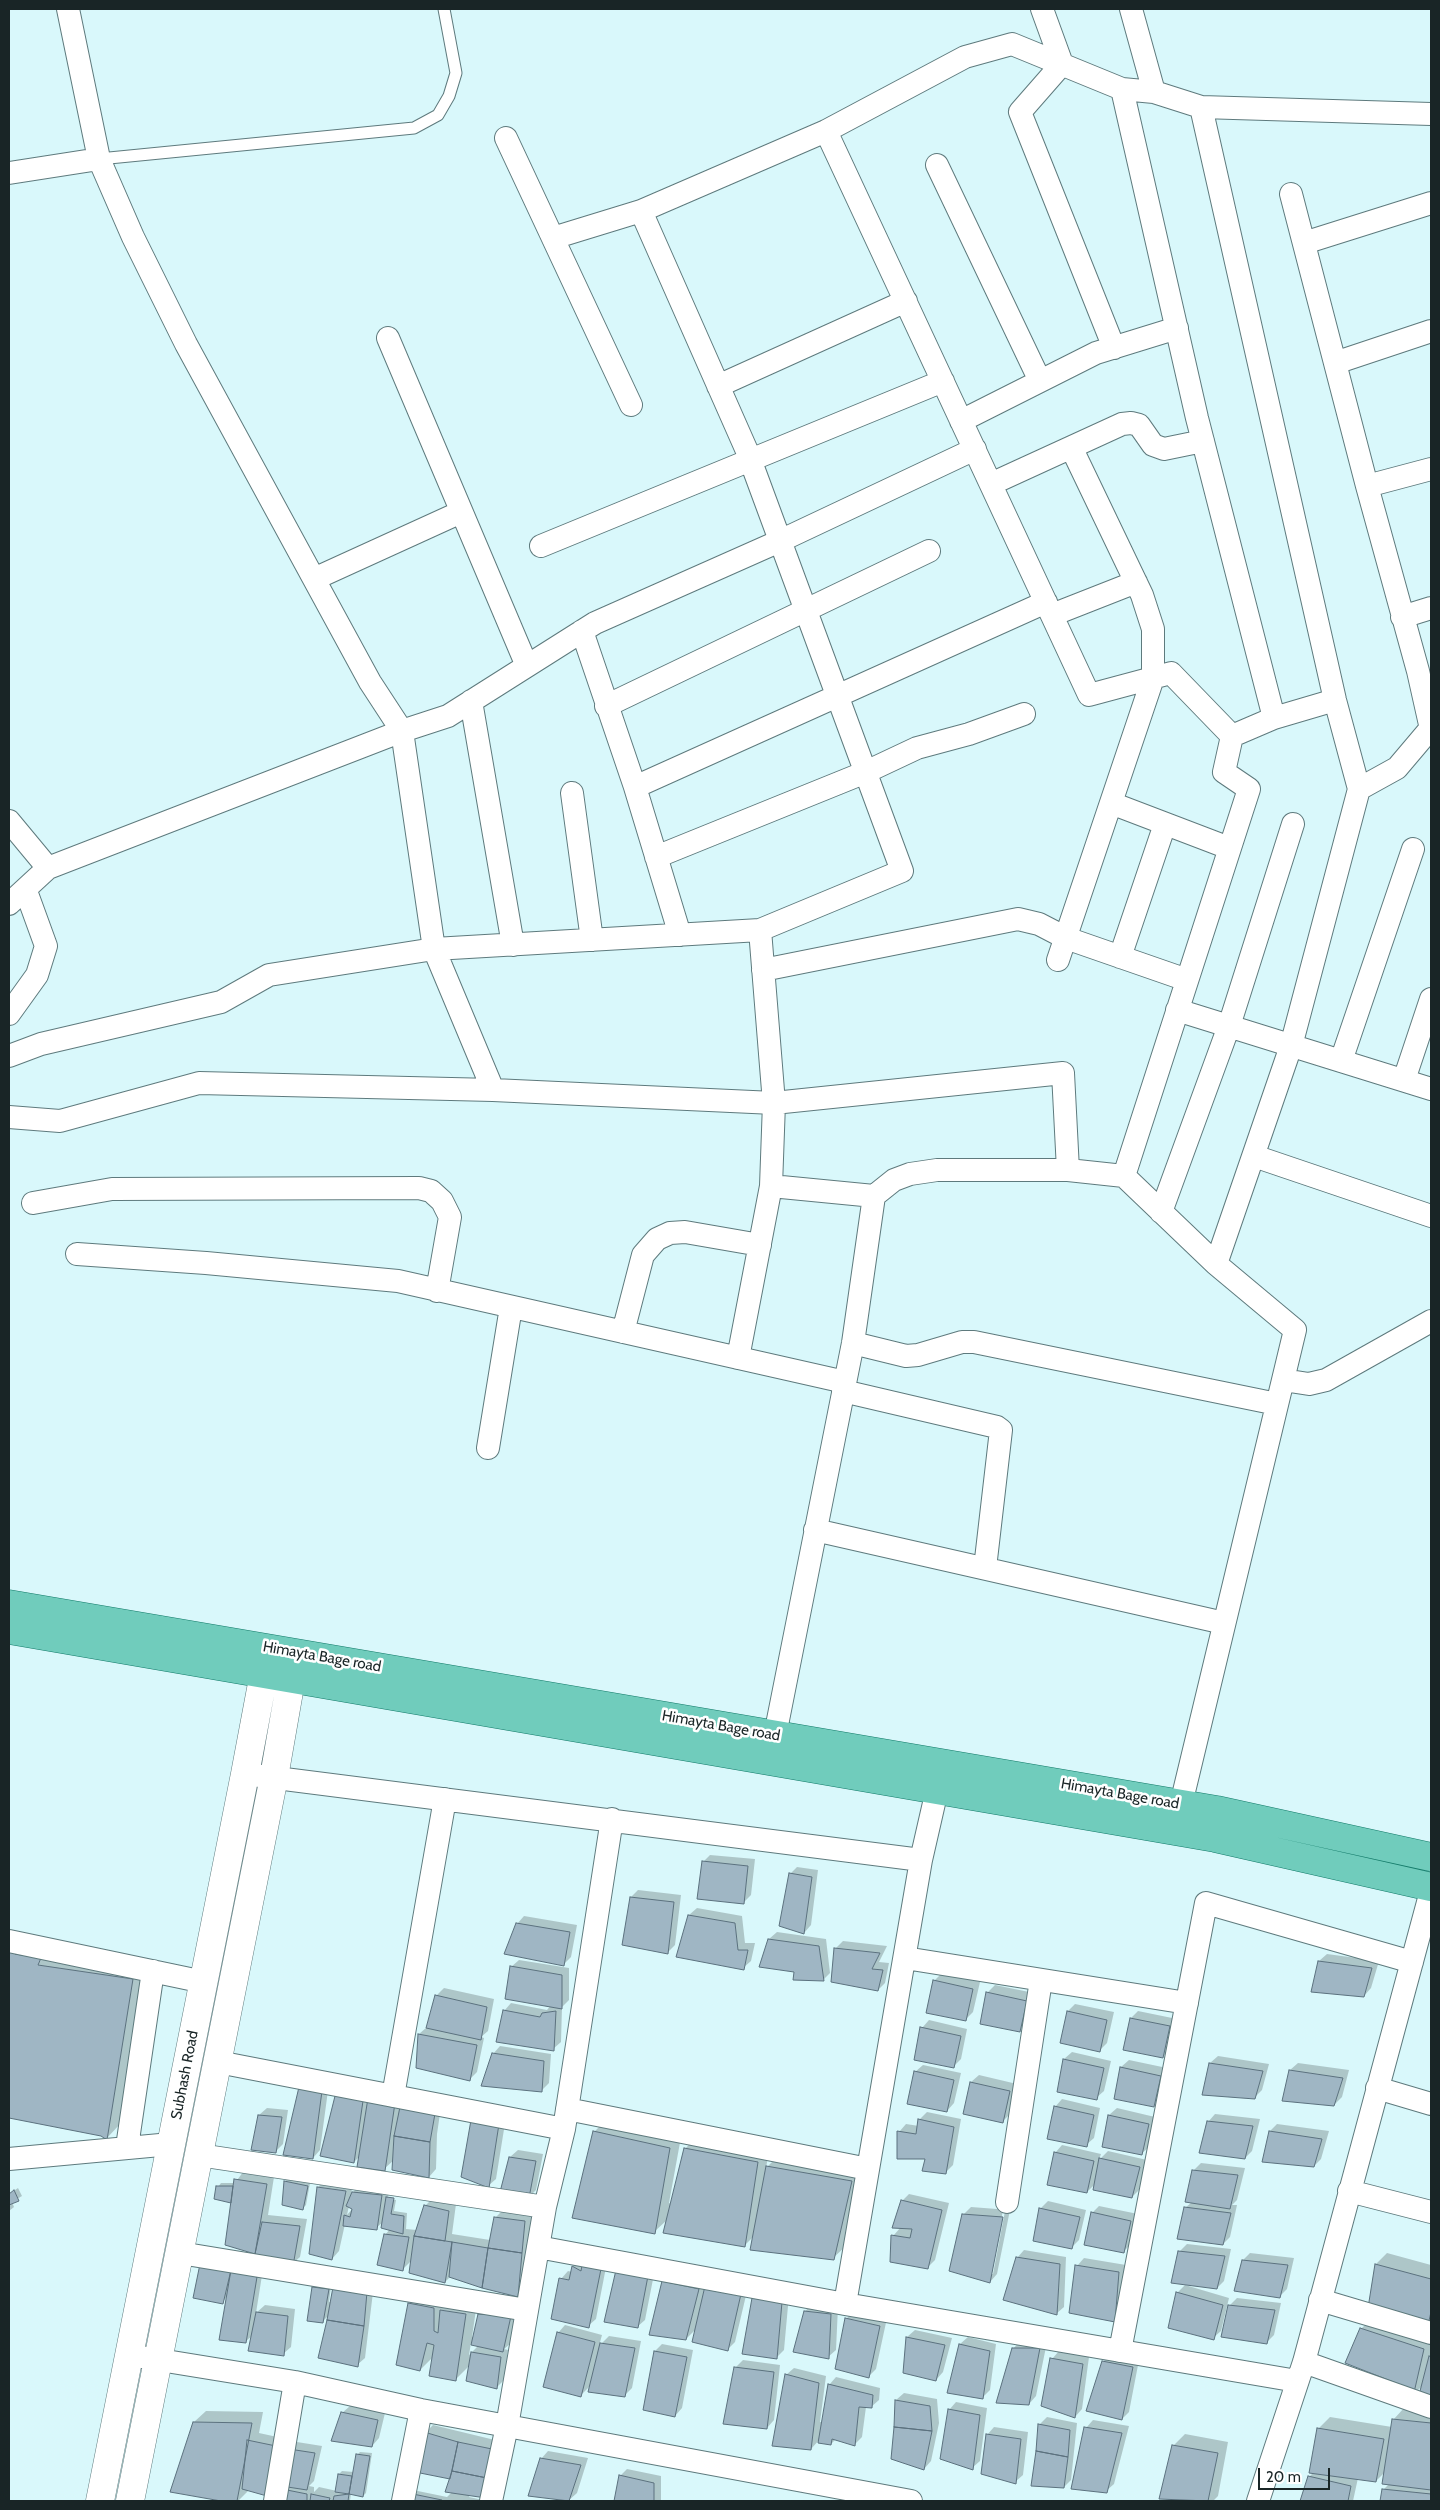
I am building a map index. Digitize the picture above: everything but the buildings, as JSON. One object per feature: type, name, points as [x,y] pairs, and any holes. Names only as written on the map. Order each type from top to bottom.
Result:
[{"type":"main road","name":"Himayta Bage road","points":[[9,1604],[268,1648],[294,1666],[775,1735],[1181,1804],[1431,1857]]},
{"type":"main road","points":[[9,1630],[264,1674],[294,1666],[937,1790],[1215,1838],[1431,1887]]},
{"type":"street","points":[[68,9],[100,159],[134,237],[186,344],[370,682],[402,732],[434,949],[493,1090]]},
{"type":"street","points":[[1042,9],[1062,64]]},
{"type":"street","points":[[1131,9],[1154,92]]},
{"type":"street","points":[[553,238],[641,211],[826,131],[965,57],[1012,44],[1122,89],[1154,92],[1201,107],[1431,114]]},
{"type":"street","points":[[1062,64],[1020,112],[1114,348]]},
{"type":"street","points":[[1122,89],[1203,441],[1274,718]]},
{"type":"street","points":[[1201,107],[1335,700],[1358,789],[1292,1046],[1216,1264]]},
{"type":"street","points":[[826,131],[1089,695],[1171,673],[1232,736]]},
{"type":"street","points":[[506,138],[631,405]]},
{"type":"street","points":[[9,174],[100,159]]},
{"type":"street","points":[[937,166],[1040,381]]},
{"type":"street","points":[[1291,194],[1402,617],[1425,670],[1431,729],[1397,768],[1358,789]]},
{"type":"street","points":[[1304,243],[1431,204]]},
{"type":"street","points":[[9,1056],[40,1044],[221,1002],[269,975],[434,949],[760,930],[902,871],[751,460],[641,211]]},
{"type":"street","points":[[718,386],[906,301]]},
{"type":"street","points":[[962,421],[1096,353],[1177,328]]},
{"type":"street","points":[[1335,362],[1431,331]]},
{"type":"street","points":[[388,338],[527,666]]},
{"type":"street","points":[[541,546],[943,381]]},
{"type":"street","points":[[991,484],[1072,449],[1122,424],[1131,423],[1139,425],[1154,445],[1164,449],[1203,441]]},
{"type":"street","points":[[1058,960],[1153,678],[1153,629],[1136,582],[1072,449]]},
{"type":"street","points":[[9,1014],[37,975],[46,946],[17,898],[48,868],[448,716],[595,623],[975,450]]},
{"type":"street","points":[[1367,486],[1431,470]]},
{"type":"street","points":[[314,579],[462,512]]},
{"type":"street","points":[[606,706],[805,608],[929,551]]},
{"type":"street","points":[[635,787],[838,697],[1049,608],[1136,582]]},
{"type":"street","points":[[1402,617],[1431,608]]},
{"type":"street","points":[[582,631],[635,787],[680,934]]},
{"type":"street","points":[[1232,736],[1274,718],[1335,700]]},
{"type":"street","points":[[471,701],[513,945]]},
{"type":"street","points":[[656,857],[866,772],[917,748],[969,734],[1024,714]]},
{"type":"street","points":[[1124,1176],[1248,789],[1224,772],[1232,736]]},
{"type":"street","points":[[572,793],[592,940]]},
{"type":"street","points":[[1111,803],[1229,848]]},
{"type":"street","points":[[9,821],[48,868]]},
{"type":"street","points":[[1120,957],[1165,824]]},
{"type":"street","points":[[1161,1212],[1229,1026],[1293,824]]},
{"type":"street","points":[[1341,1061],[1413,849]]},
{"type":"street","points":[[763,970],[1018,919],[1039,924],[1066,938],[1187,980]]},
{"type":"street","points":[[738,1358],[771,1186],[774,1103],[760,930]]},
{"type":"street","points":[[1404,1080],[1431,999]]},
{"type":"street","points":[[1177,1010],[1431,1089]]},
{"type":"street","points":[[9,1117],[60,1121],[200,1083],[493,1090],[774,1103],[1063,1073],[1068,1170]]},
{"type":"street","points":[[1254,1156],[1431,1216]]},
{"type":"street","points":[[775,1735],[853,1343],[874,1196],[894,1180],[910,1174],[937,1170],[1068,1170],[1124,1176],[1216,1264],[1295,1330],[1181,1804]]},
{"type":"street","points":[[771,1186],[874,1196]]},
{"type":"street","points":[[33,1204],[112,1189],[418,1188],[431,1191],[442,1200],[450,1218],[437,1290]]},
{"type":"street","points":[[623,1332],[643,1255],[657,1239],[670,1233],[685,1232],[760,1245]]},
{"type":"street","points":[[77,1254],[388,1280],[738,1358],[997,1427],[1001,1430],[985,1568]]},
{"type":"street","points":[[488,1448],[512,1307]]},
{"type":"street","points":[[1283,1380],[1309,1384],[1326,1380],[1431,1321]]},
{"type":"street","points":[[853,1343],[912,1356],[962,1342],[974,1342],[1277,1404]]},
{"type":"street","points":[[815,1530],[1224,1623]]},
{"type":"street","name":"Subhash Road","points":[[100,2501],[246,1774],[268,1648]]},
{"type":"street","name":"Subhash Road","points":[[130,2501],[274,1777],[294,1666]]},
{"type":"street","points":[[246,1774],[612,1819],[921,1860]]},
{"type":"street","points":[[845,2304],[921,1860],[937,1790]]},
{"type":"street","points":[[393,2096],[445,1799]]},
{"type":"street","points":[[491,2501],[507,2426],[545,2207],[565,2119],[612,1819]]},
{"type":"street","points":[[1258,2501],[1301,2372],[1431,1891]]},
{"type":"street","points":[[1120,2351],[1206,1903],[1412,1962]]},
{"type":"street","points":[[9,1940],[204,1982]]},
{"type":"street","points":[[905,1958],[1187,2003]]},
{"type":"street","points":[[127,2147],[153,1971]]},
{"type":"street","points":[[1007,2202],[1041,1980]]},
{"type":"street","points":[[218,2062],[393,2096],[565,2119],[868,2169]]},
{"type":"street","points":[[1377,2088],[1431,2104]]},
{"type":"street","points":[[9,2159],[171,2144]]},
{"type":"street","points":[[199,2155],[545,2207]]},
{"type":"street","points":[[1350,2191],[1431,2212]]},
{"type":"street","points":[[538,2248],[845,2304],[1120,2351],[1301,2372],[1431,2407]]},
{"type":"street","points":[[180,2253],[528,2310]]},
{"type":"street","points":[[1320,2300],[1431,2333]]},
{"type":"street","points":[[129,2355],[295,2382],[420,2410],[911,2501]]},
{"type":"street","points":[[275,2501],[295,2382]]},
{"type":"street","points":[[403,2501],[420,2410]]},
{"type":"lane","points":[[100,159],[414,128],[438,115],[450,96],[456,73],[444,9]]}]
